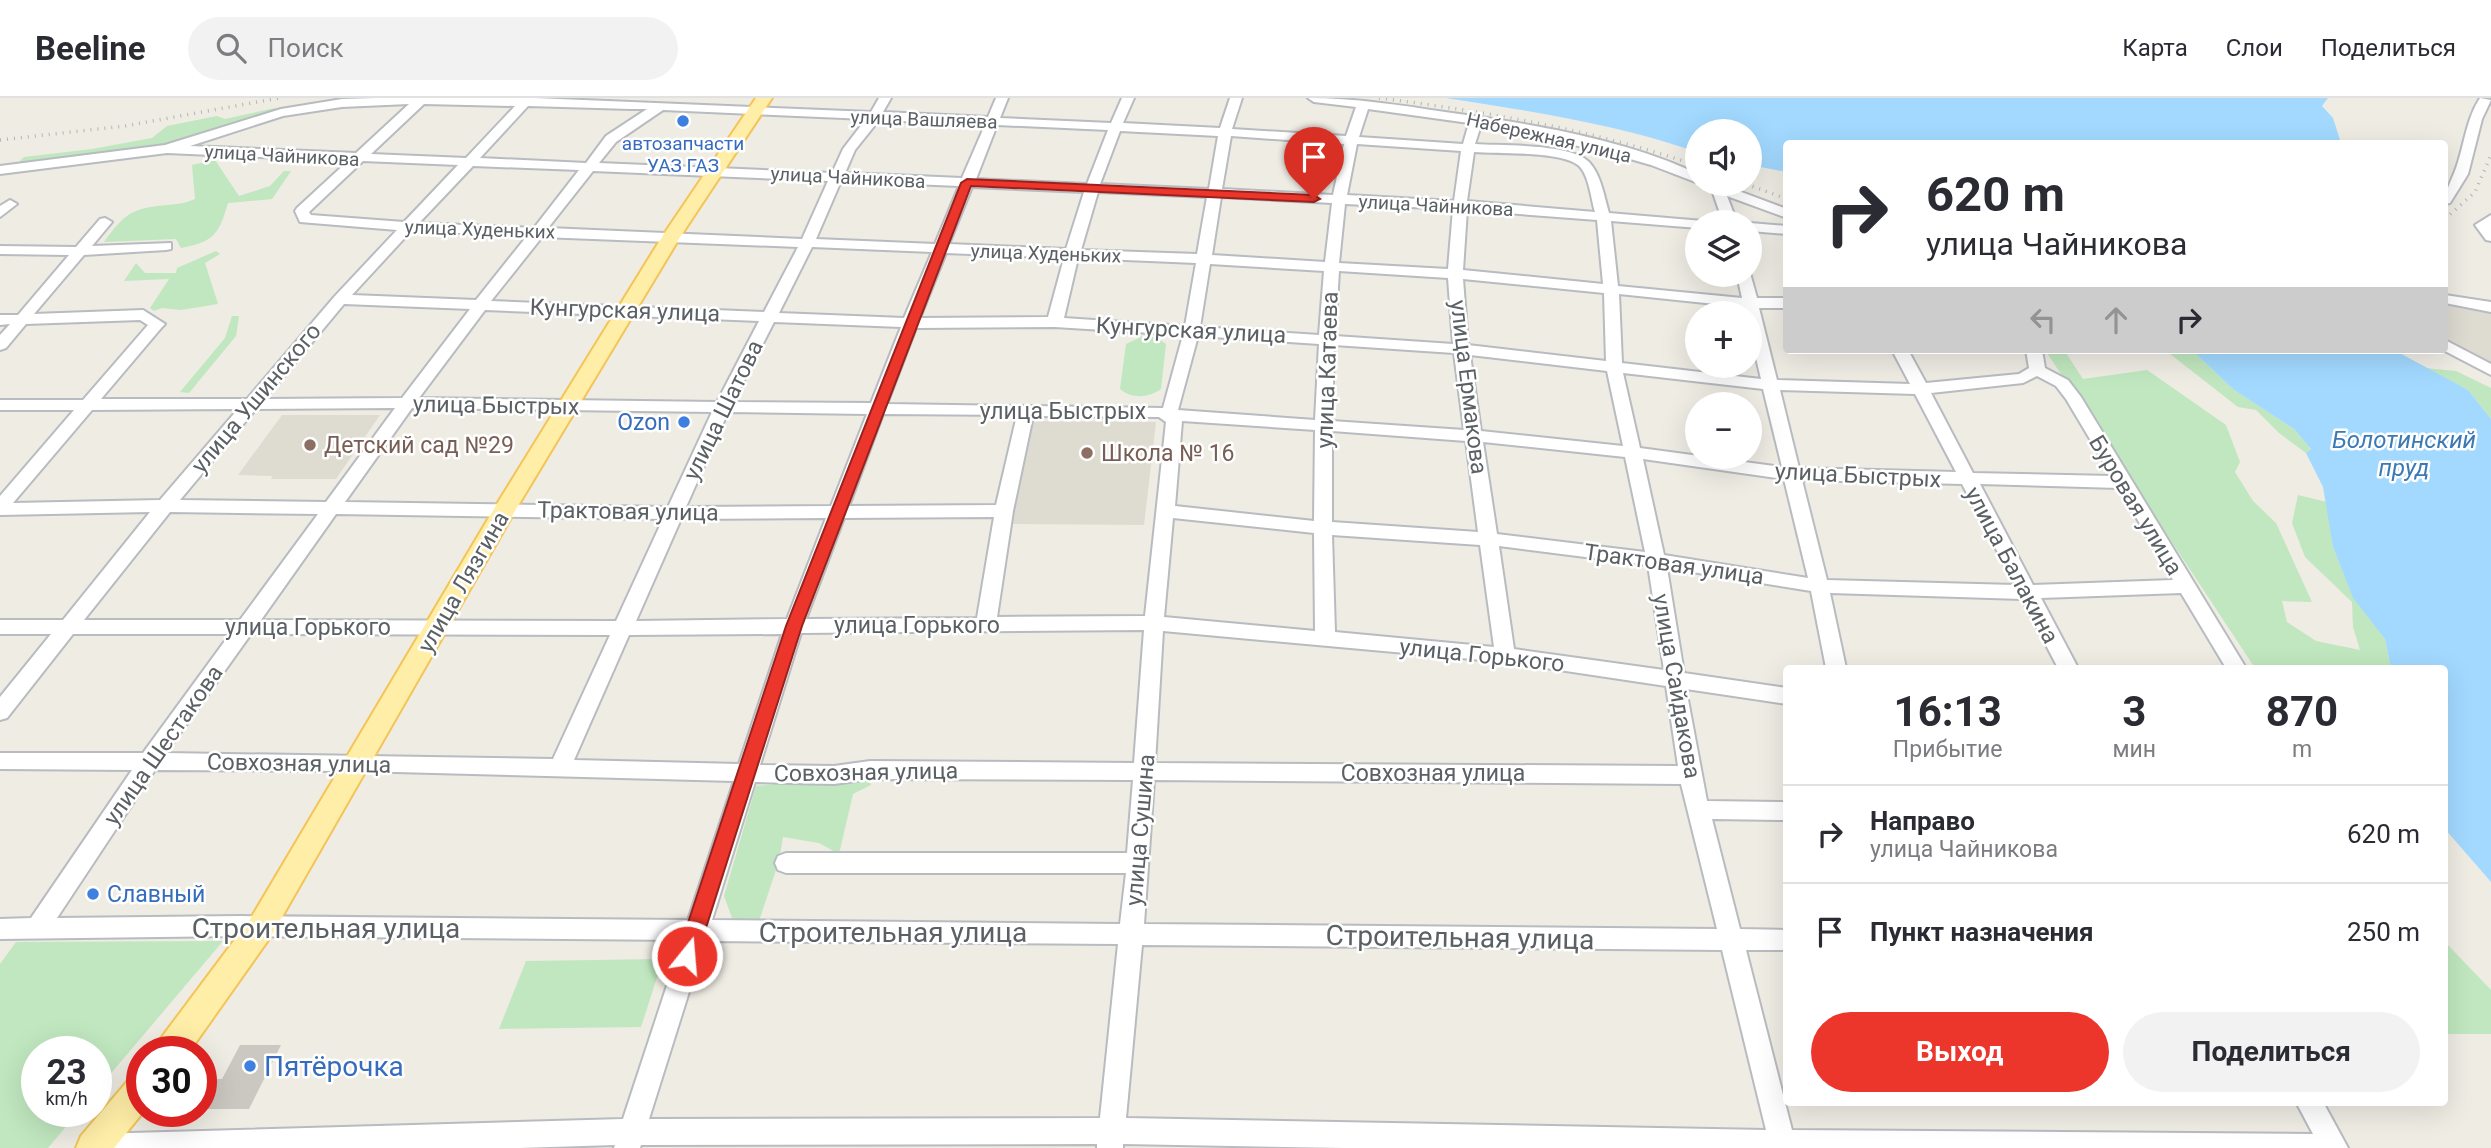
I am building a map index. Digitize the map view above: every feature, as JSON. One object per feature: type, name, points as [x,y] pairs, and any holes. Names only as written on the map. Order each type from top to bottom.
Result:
[{"type":"main road","name":"улица Лязгина","points":[[182,1036],[261,927],[505,509],[671,237],[759,104]]},
{"type":"main road","points":[[94,1147],[126,1108]]},
{"type":"street","name":"улица Шатова","points":[[559,769],[722,408],[807,243],[849,149],[874,118],[885,98]]},
{"type":"street","points":[[630,1140],[794,626],[910,323],[990,121],[1002,98]]},
{"type":"street","points":[[1055,321],[1071,253],[1114,128],[1128,98]]},
{"type":"street","points":[[1169,415],[1192,330],[1225,132],[1236,98]]},
{"type":"street","name":"Набережная улица","points":[[1314,98],[1476,119],[1578,139],[1685,172]]},
{"type":"street","points":[[2448,196],[2460,179],[2468,159],[2479,105],[2486,98]]},
{"type":"street","name":"улица Вашляева","points":[[167,149],[281,113],[342,103],[422,99],[527,100],[659,107],[759,104],[874,118],[1225,132],[1562,154]]},
{"type":"street","points":[[358,159],[422,99]]},
{"type":"street","name":"улица Ушинского","points":[[0,712],[165,506],[340,299],[527,100]]},
{"type":"street","name":"улица Катаева","points":[[1325,639],[1322,528],[1326,338],[1339,200],[1349,140],[1363,105]]},
{"type":"street","name":"улица Шестакова","points":[[37,929],[150,760],[481,304],[611,139],[659,107]]},
{"type":"street","name":"улица Ермакова","points":[[1476,119],[1468,148],[1460,205],[1455,274],[1461,349],[1505,656]]},
{"type":"street","name":"улица Чайникова","points":[[0,170],[167,149],[358,159],[472,161],[1094,187],[1460,205],[1685,223]]},
{"type":"street","name":"улица Сайдакова","points":[[1562,154],[1583,162],[1590,173],[1604,218],[1611,289],[1614,366],[1630,452],[1656,560],[1690,775],[1701,810],[1730,940],[1783,1145]]},
{"type":"street","name":"улица Худеньких","points":[[358,159],[302,211],[305,219],[410,227],[1204,259],[1455,274],[1731,301]]},
{"type":"street","points":[[1739,196],[1783,212]]},
{"type":"street","points":[[2491,219],[2482,225],[2491,237]]},
{"type":"street","points":[[0,345],[105,222]]},
{"type":"street","points":[[1762,228],[1783,230]]},
{"type":"street","points":[[0,250],[82,251],[166,246]]},
{"type":"street","name":"Кунгурская улица","points":[[340,299],[910,323],[1055,321],[1461,349],[1772,385],[1918,389],[2023,378],[2037,370]]},
{"type":"street","points":[[2448,299],[2490,306]]},
{"type":"street","name":"улица Худеньких","points":[[1762,303],[1783,303]]},
{"type":"street","points":[[0,320],[143,315],[157,324],[0,508]]},
{"type":"street","points":[[1762,346],[1835,665]]},
{"type":"street","points":[[2448,347],[2491,370]]},
{"type":"street","name":"улица Балакина","points":[[1902,354],[2025,592],[2066,665]]},
{"type":"street","points":[[2035,354],[2037,370]]},
{"type":"street","name":"Буровая улица","points":[[2037,370],[2062,383],[2073,397],[2234,665]]},
{"type":"street","name":"улица Быстрых","points":[[0,405],[407,404],[1160,412],[1169,415],[1474,436],[1630,452],[1793,474],[2122,482]]},
{"type":"street","points":[[986,624],[1004,511],[1026,411]]},
{"type":"street","name":"улица Сушина","points":[[1111,1139],[1138,863],[1154,623],[1174,422],[1169,415]]},
{"type":"street","name":"Трактовая улица","points":[[0,508],[165,506],[674,513],[1004,511]]},
{"type":"street","name":"Трактовая улица","points":[[1166,511],[1322,528],[1489,538],[1656,560],[1819,586],[2025,592],[2185,586]]},
{"type":"street","name":"улица Горького","points":[[0,627],[621,628],[1154,623],[1505,656],[1783,695]]},
{"type":"street","name":"Совхозная улица","points":[[0,761],[357,763],[834,775],[870,770],[1690,775]]},
{"type":"street","points":[[1701,810],[1783,811]]},
{"type":"street","points":[[786,863],[1138,863]]},
{"type":"street","name":"Строительная улица","points":[[0,929],[261,927],[1783,940]]},
{"type":"street","points":[[94,1147],[630,1140],[1111,1139],[2335,1148],[2311,1106]]},
{"type":"shaded area","points":[[2448,305],[2491,313],[2491,366],[2448,343]]},
{"type":"shaded area","name":"Детский сад №29","points":[[282,415],[380,415],[336,479],[271,479],[272,476],[238,475]]},
{"type":"shaded area","name":"Школа № 16","points":[[1027,421],[1156,422],[1144,525],[1009,524]]},
{"type":"green space","points":[[275,108],[275,112],[149,150],[17,164],[24,157],[152,138],[167,126],[217,116],[225,119]]},
{"type":"green space","points":[[215,160],[239,196],[270,186],[284,171],[291,171],[272,199],[228,203],[214,235],[201,243],[181,248],[176,239],[104,242],[124,218],[137,210],[195,199],[192,165]]},
{"type":"green space","points":[[216,251],[220,254],[205,263],[218,304],[181,310],[162,308],[154,311],[150,308],[169,279],[124,281],[136,263],[145,273],[176,273],[177,268]]},
{"type":"green space","points":[[232,316],[239,316],[236,336],[189,393],[180,392],[225,338]]},
{"type":"green space","points":[[1143,336],[1157,338],[1166,344],[1161,389],[1145,396],[1135,396],[1120,389],[1126,344]]},
{"type":"green space","points":[[2048,354],[2067,354],[2083,379],[2147,370],[2226,425],[2240,462],[2235,472],[2253,501],[2276,523],[2312,602],[2282,601],[2287,622],[2316,641],[2360,650],[2353,627],[2352,602],[2305,557],[2292,523],[2298,495],[2327,502],[2333,547],[2353,597],[2385,639],[2390,665],[2253,665]]},
{"type":"green space","points":[[2170,354],[2196,354],[2234,390],[2294,429],[2311,449],[2306,453],[2279,433],[2256,410],[2238,407]]},
{"type":"green space","points":[[2425,368],[2456,371],[2491,388],[2491,419],[2468,390]]},
{"type":"green space","points":[[868,775],[871,785],[853,794],[839,854],[819,843],[783,837],[779,861],[758,924],[735,926],[724,896],[756,786]]},
{"type":"green space","points":[[223,941],[143,1036],[126,1036],[126,1056],[112,1072],[112,1036],[21,1036],[21,1127],[66,1127],[48,1148],[0,1148],[0,964],[16,942]]},
{"type":"green space","points":[[2448,945],[2491,990],[2491,1034],[2448,1034]]},
{"type":"green space","points":[[663,959],[641,1027],[499,1029],[526,961]]},
{"type":"water","points":[[1446,98],[2328,98],[2322,106],[2333,118],[2340,140],[1783,140],[1783,171],[1762,167],[1762,119],[1685,119],[1685,148],[1605,126]]},
{"type":"water","name":"Болотинский пруд","points":[[2196,354],[2401,354],[2468,390],[2491,419],[2491,882],[2448,832],[2448,665],[2390,665],[2385,639],[2353,598],[2333,547],[2323,487],[2306,453],[2311,449],[2294,429],[2234,390]]},
{"type":"building","name":"Пятёрочка","points":[[240,1045],[281,1045],[249,1109],[217,1109],[217,1079],[222,1079]]},
{"type":"railway","points":[[0,140],[125,126],[279,98]]},
{"type":"railway","points":[[1379,98],[1460,109],[1580,132],[1685,162]]},
{"type":"railway","points":[[2448,216],[2475,192],[2491,155]]},
{"type":"railway","points":[[1762,190],[1783,198]]},
{"type":"place","name":"автозапчасти УАЗ ГАЗ","points":[[683,121]]},
{"type":"place","name":"Ozon","points":[[684,422]]},
{"type":"place","name":"Детский сад №29","points":[[310,445]]},
{"type":"place","name":"Школа № 16","points":[[1087,453]]},
{"type":"place","name":"Славный","points":[[93,894]]},
{"type":"place","name":"Пятёрочка","points":[[250,1066]]},
{"type":"route","points":[[687,956],[794,626],[910,323],[967,183],[1314,199]]}]
